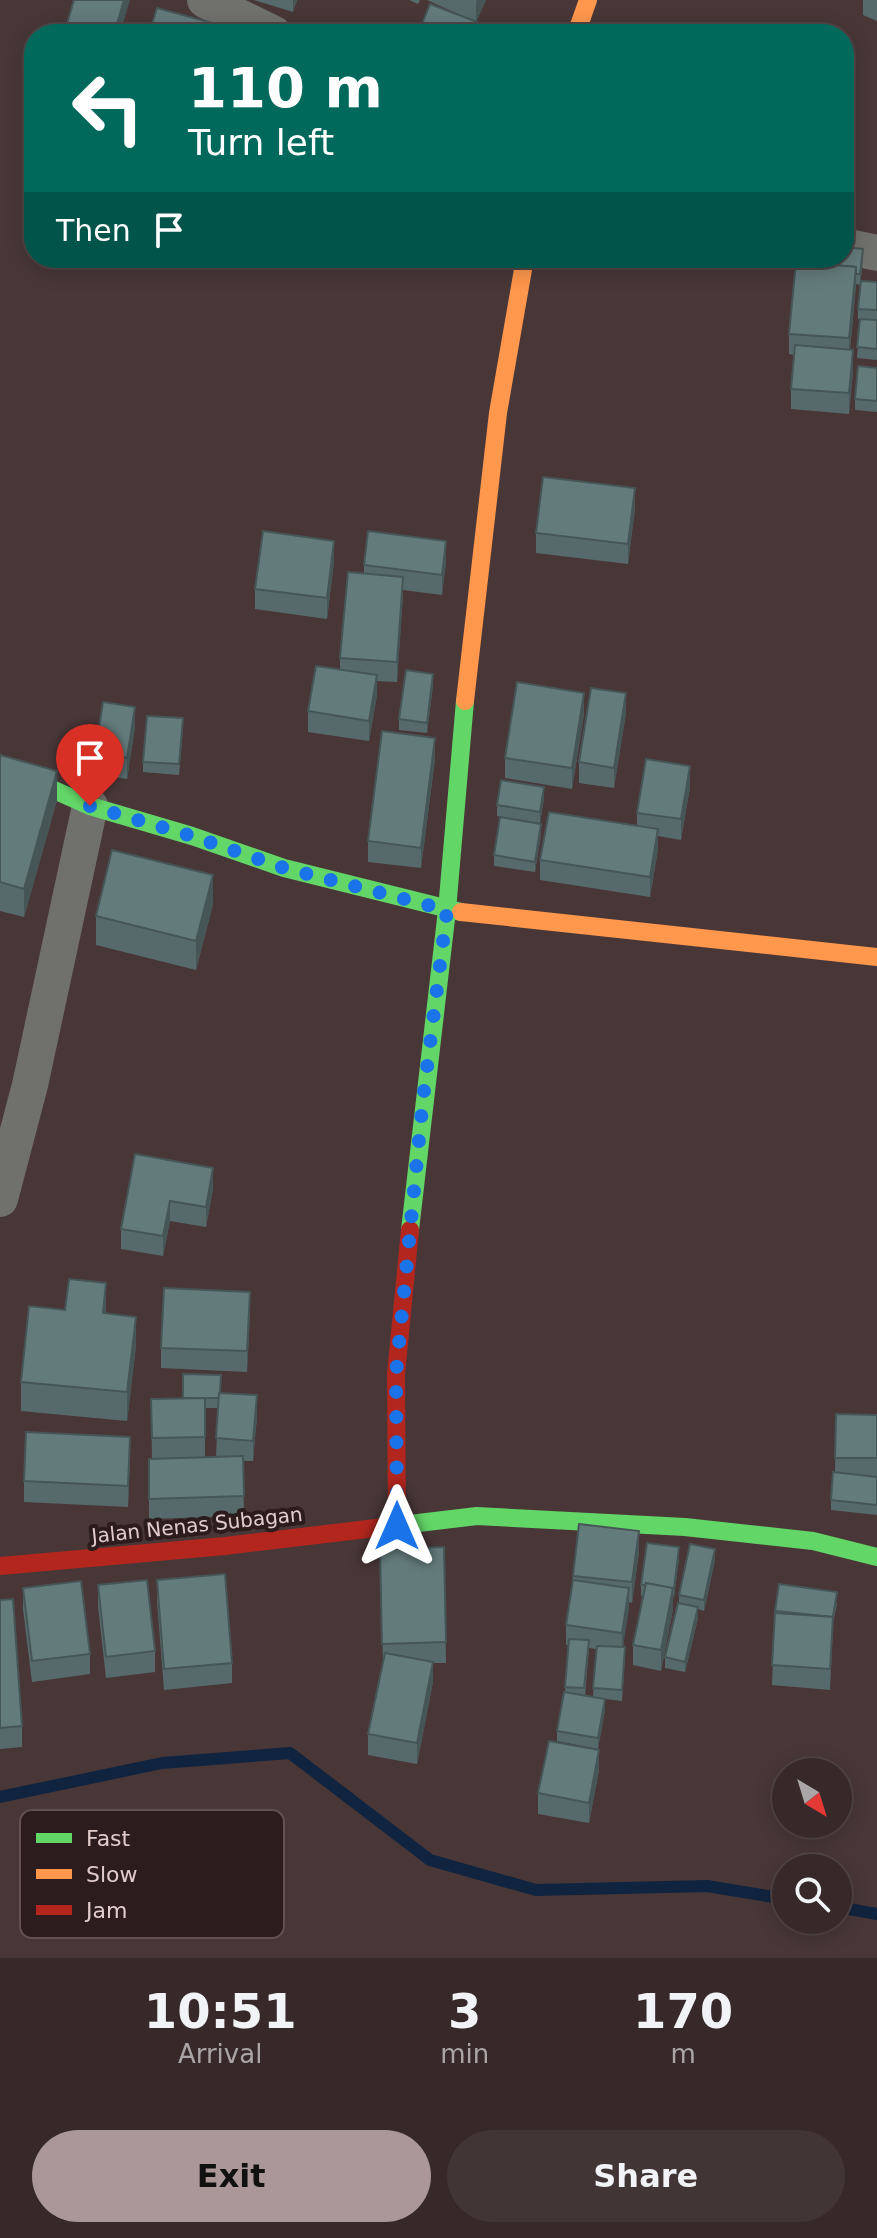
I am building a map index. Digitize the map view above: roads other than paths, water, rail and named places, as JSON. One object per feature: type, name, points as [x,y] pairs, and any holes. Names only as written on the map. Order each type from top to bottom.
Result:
[{"type":"main road","points":[[580,24],[588,0]]},
{"type":"main road","points":[[397,1526],[396,1374],[423,1099],[447,910],[468,669],[498,413],[523,268]]},
{"type":"main road","points":[[0,766],[90,806],[192,836],[284,868],[447,910],[877,957]]},
{"type":"main road","name":"Jalan Nenas Subagan","points":[[0,1566],[225,1546],[477,1516],[656,1525],[813,1541],[877,1557]]},
{"type":"street","points":[[205,0],[254,24]]},
{"type":"street","points":[[854,248],[877,253]]},
{"type":"street","points":[[0,1199],[15,1081],[90,806]]},
{"type":"waterway","points":[[0,1797],[162,1763],[290,1753],[430,1860],[536,1890],[707,1886],[772,1897]]},
{"type":"waterway","points":[[852,1910],[877,1914]]}]
